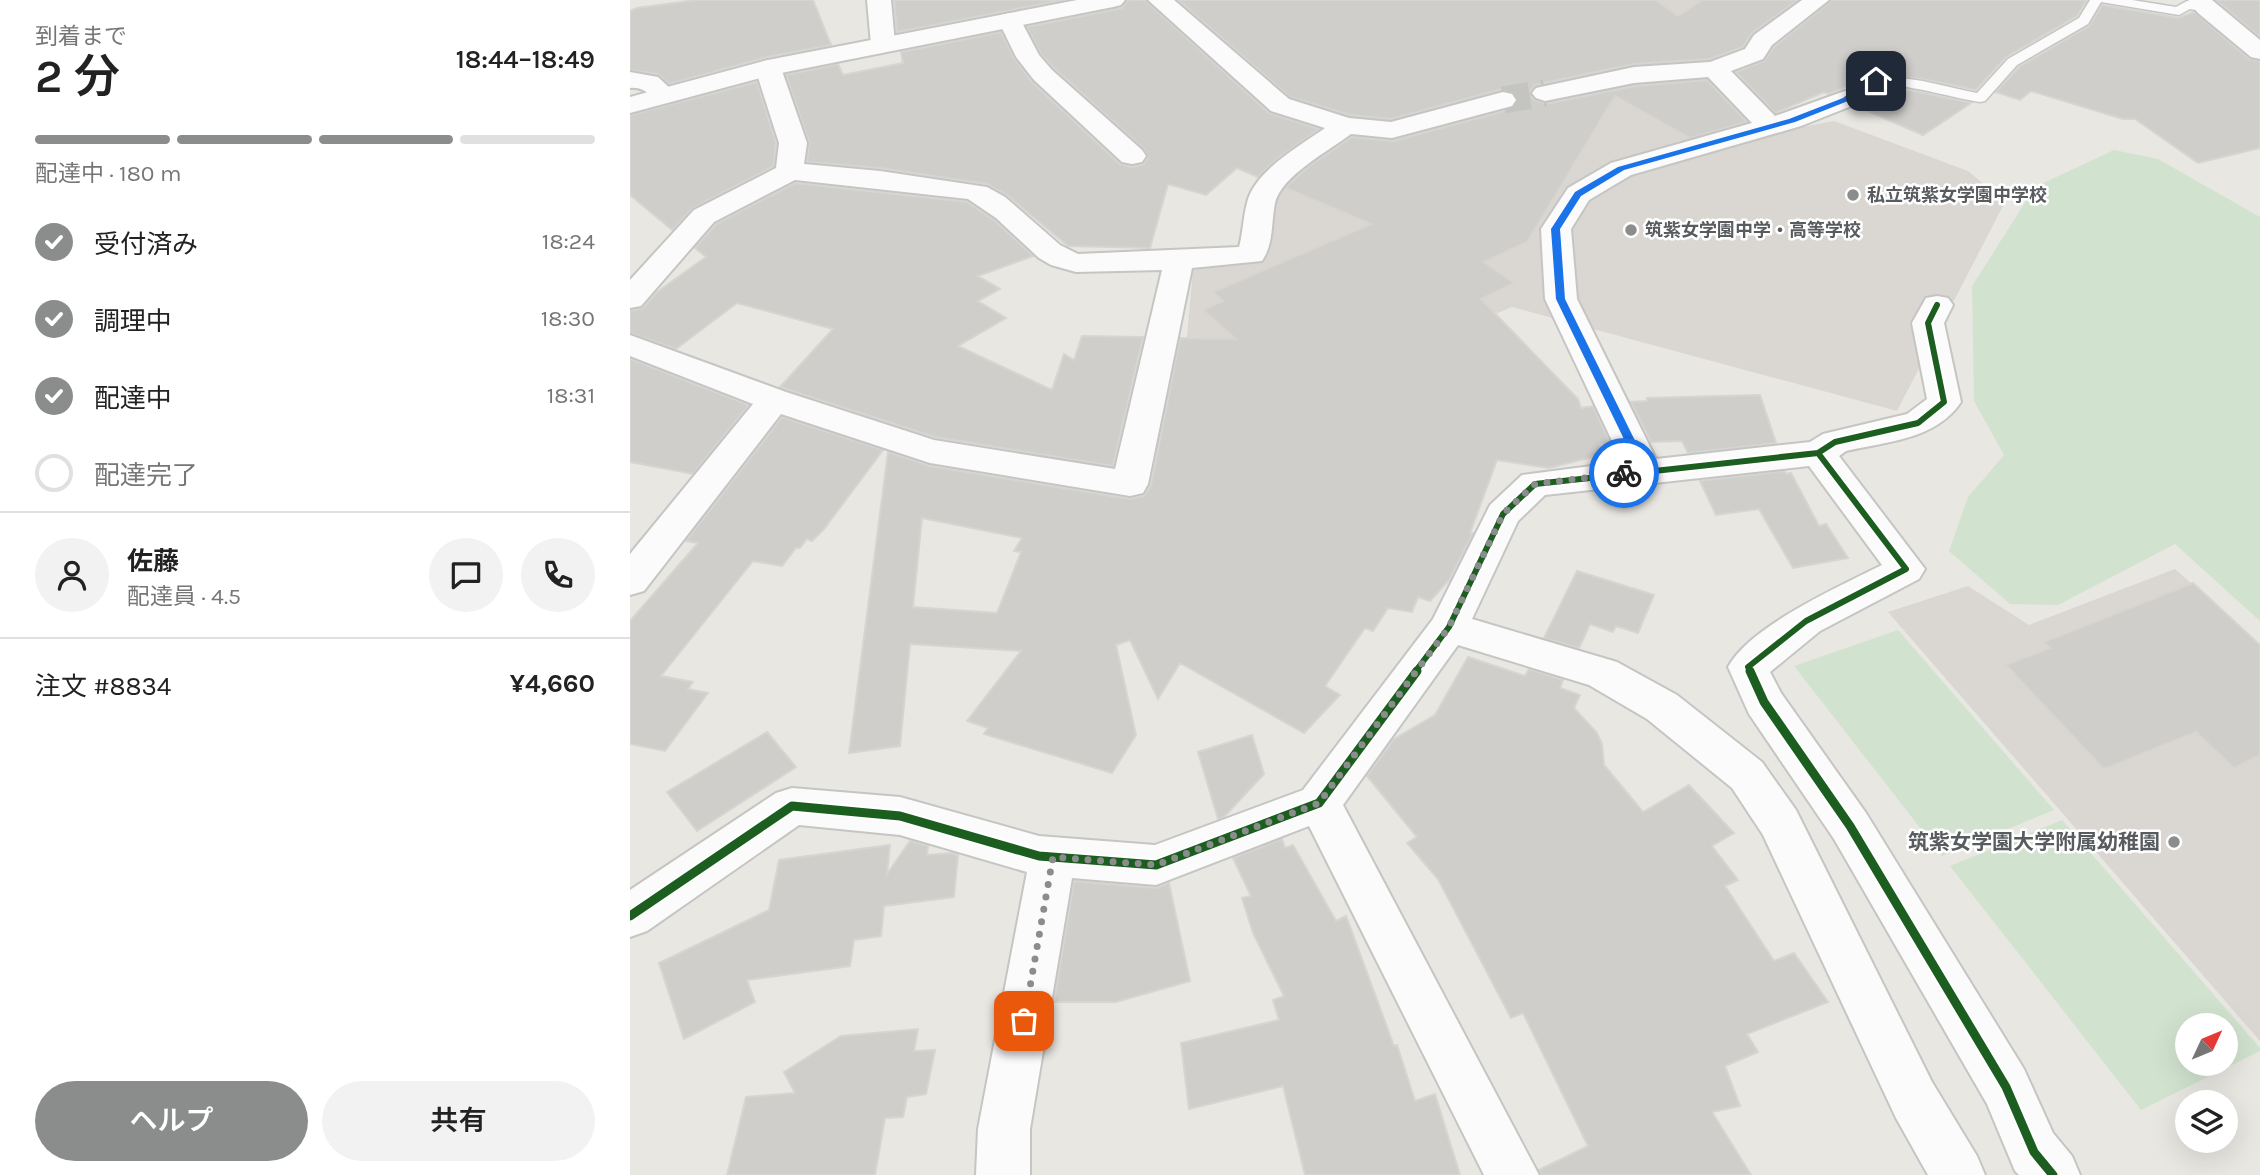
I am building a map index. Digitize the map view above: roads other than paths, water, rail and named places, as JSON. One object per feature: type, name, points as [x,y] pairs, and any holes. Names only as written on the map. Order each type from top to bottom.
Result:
[{"type":"street","points":[[879,0],[883,44]]},
{"type":"street","points":[[630,104],[768,68],[1113,0]]},
{"type":"street","points":[[1160,0],[1280,105],[1346,127],[1392,130],[1503,100]]},
{"type":"street","points":[[1545,93],[1634,75],[1714,69],[1754,54],[1763,40],[1817,0]]},
{"type":"street","points":[[2203,4],[2260,52]]},
{"type":"street","points":[[1010,20],[1028,57],[1043,75],[1132,156]]},
{"type":"street","points":[[768,68],[793,143],[789,171]]},
{"type":"street","points":[[1714,69],[1770,126]]},
{"type":"street","points":[[630,80],[639,79],[656,85],[664,95]]},
{"type":"street","points":[[1644,471],[1560,299],[1556,229],[1578,194],[1621,169],[1770,126],[1845,99]]},
{"type":"street","points":[[630,299],[704,216],[775,181],[789,171],[851,175],[979,193],[1007,211],[1046,251],[1060,260],[1076,263],[1251,255],[1259,229],[1261,201],[1274,180],[1290,165],[1346,127]]},
{"type":"street","points":[[630,345],[774,400],[930,451],[1130,484],[1180,260]]},
{"type":"street","points":[[630,916],[792,806],[901,816],[1038,856],[1156,865],[1319,803],[1449,627],[1503,514],[1535,484],[1818,453],[1835,442],[1918,423],[1944,402],[1928,323],[1937,305]]},
{"type":"street","points":[[630,581],[774,400]]},
{"type":"street","points":[[1818,453],[1906,569],[1806,621],[1748,667],[1764,702],[1850,826],[2006,1087],[2034,1152],[2053,1175]]},
{"type":"street","points":[[1449,627],[1603,673],[1662,707],[1747,775],[1780,823],[1914,1100],[1958,1175]]},
{"type":"street","points":[[1319,803],[1513,1175]]},
{"type":"street","points":[[1003,1175],[1004,1129],[1053,857]]},
{"type":"lane","points":[[1845,99],[1863,85],[1886,81],[1980,98],[2017,58],[2062,36],[2085,19],[2096,0]]},
{"type":"lane","points":[[2106,0],[2179,10],[2187,5],[2203,4]]},
{"type":"tunnel","points":[[1503,100],[1545,93]]},
{"type":"place","name":"私立筑紫女学園中学校","points":[[1853,195]]},
{"type":"place","name":"筑紫女学園中学・高等学校","points":[[1631,230]]},
{"type":"place","name":"筑紫女学園大学附属幼稚園","points":[[2174,842]]}]
